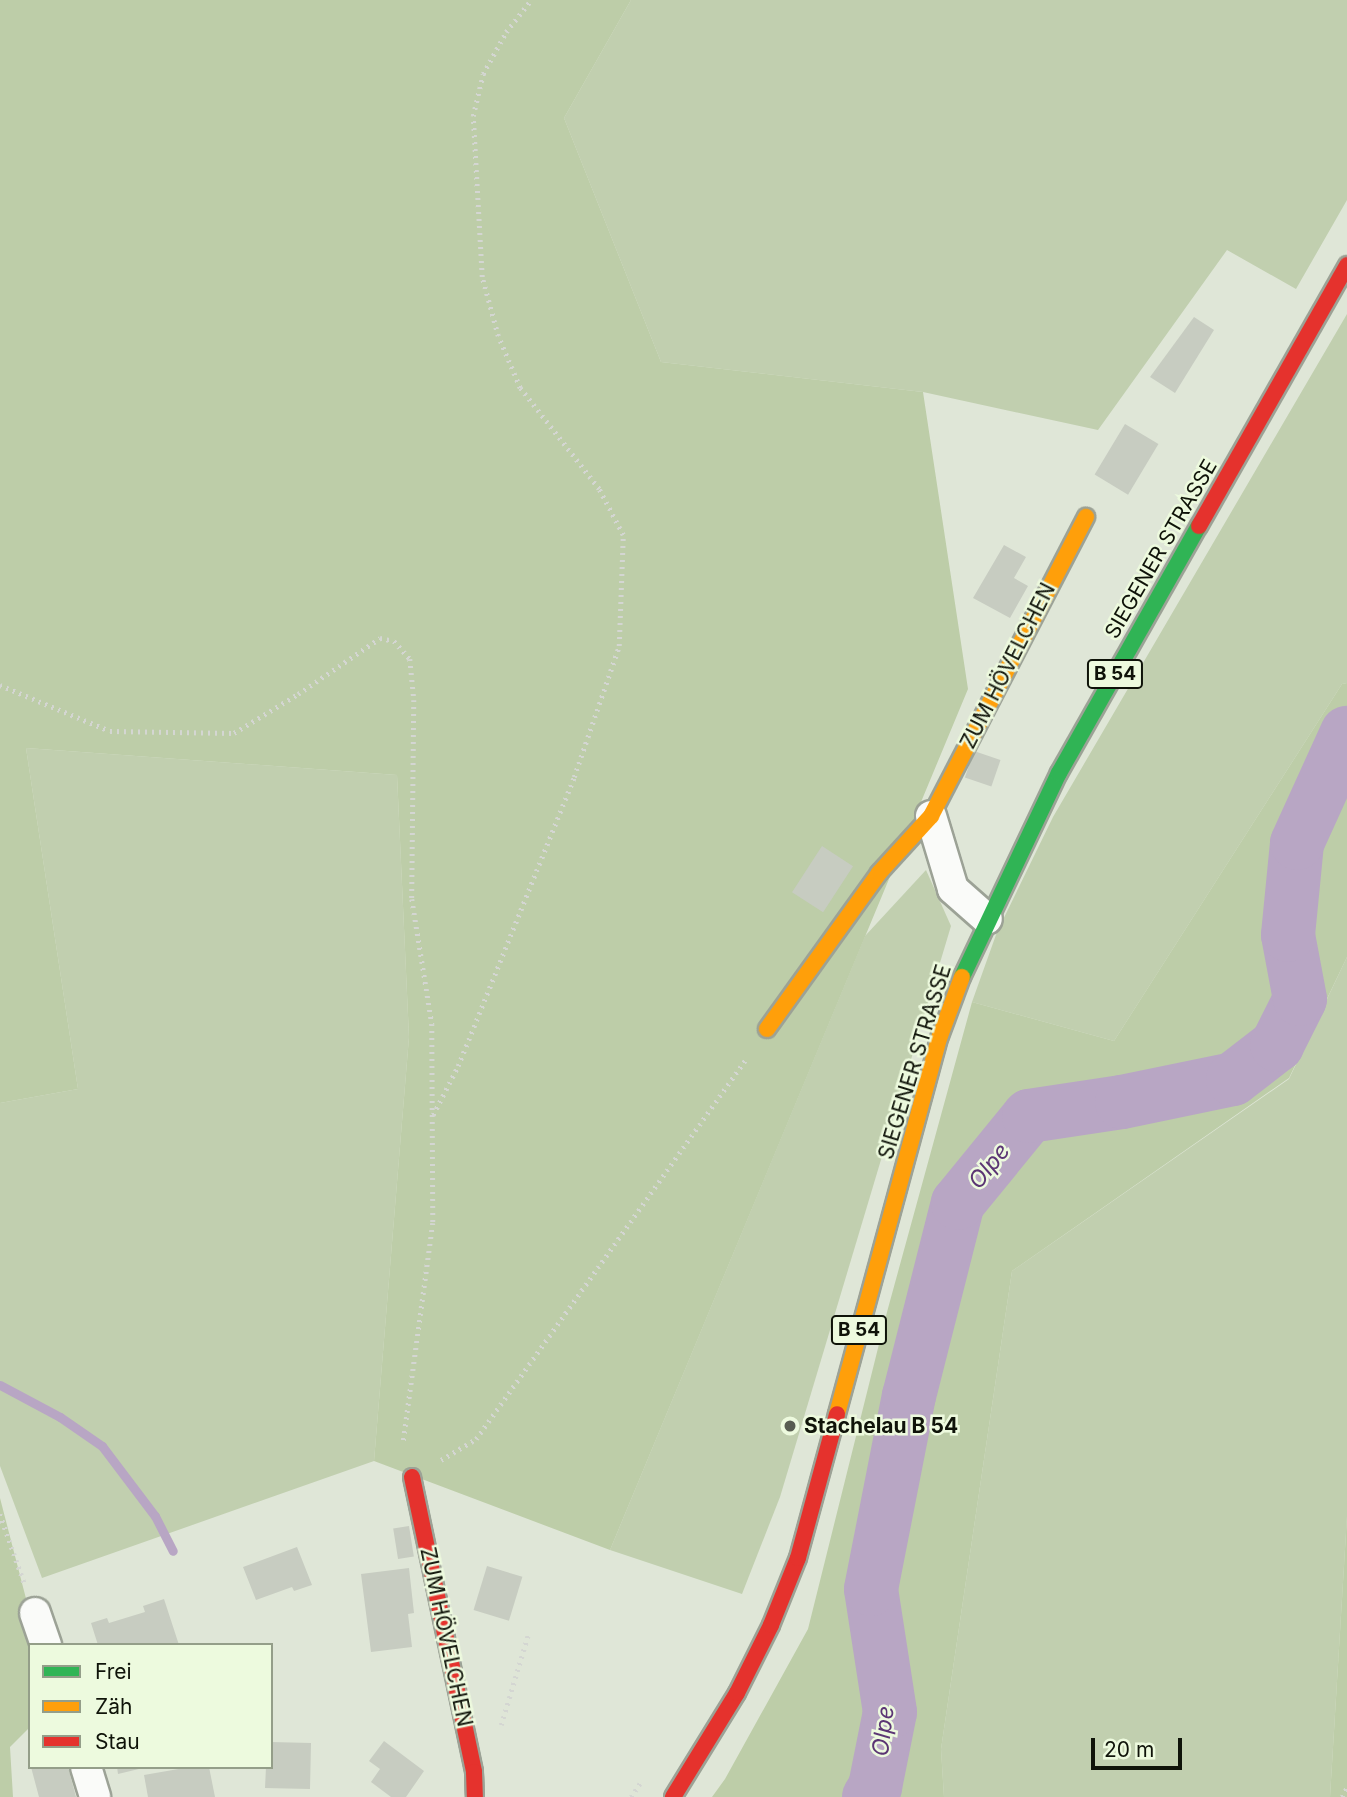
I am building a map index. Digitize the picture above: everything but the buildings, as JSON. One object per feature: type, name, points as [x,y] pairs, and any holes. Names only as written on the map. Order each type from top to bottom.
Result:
[{"type":"main road","name":"SIEGENER STRASSE","points":[[682,1794],[771,1625],[798,1558],[940,1035],[987,919],[1059,773],[1347,265]]},
{"type":"main road","name":"ZUM HÖVELCHEN","points":[[767,1029],[879,873],[931,816],[1086,517]]},
{"type":"main road","name":"ZUM HÖVELCHEN","points":[[412,1477],[471,1758],[475,1797]]},
{"type":"street","points":[[931,816],[953,890],[987,919]]},
{"type":"street","points":[[35,1613],[45,1643]]},
{"type":"street","points":[[87,1769],[95,1797]]},
{"type":"path","points":[[432,1117],[458,1066],[574,777],[619,646],[623,535],[599,489],[520,388],[498,336],[482,278],[473,116],[483,74],[506,32],[531,0]]},
{"type":"path","points":[[0,685],[110,731],[234,733],[380,638],[394,641],[410,659],[414,700],[412,899],[432,1024],[433,1223],[402,1450],[412,1477],[476,1439],[767,1029]]},
{"type":"path","points":[[0,1514],[35,1613]]},
{"type":"path","points":[[498,1735],[528,1635]]},
{"type":"path","points":[[1342,1797],[1347,1787]]},
{"type":"green space","points":[[0,0],[631,0],[564,118],[661,362],[923,392],[968,689],[610,1550],[374,1461],[409,1037],[397,775],[26,748],[78,1089],[0,1103]]},
{"type":"green space","points":[[631,0],[1347,0],[1347,200],[1296,289],[1227,250],[1098,430],[923,392],[661,362],[564,118]]},
{"type":"green space","points":[[1347,314],[1347,683],[1342,684],[1114,1041],[972,1002],[997,932],[1053,817]]},
{"type":"green space","points":[[1347,683],[1347,957],[1289,1078],[1012,1271],[941,1749],[944,1797],[712,1797],[725,1779],[808,1629],[887,1312],[972,1002],[1114,1041],[1342,684]]},
{"type":"green space","points":[[26,748],[397,775],[409,1037],[374,1461],[42,1578],[0,1466],[0,1103],[78,1089]]},
{"type":"green space","points":[[926,870],[951,926],[780,1497],[742,1594],[610,1550],[865,936]]},
{"type":"green space","points":[[1347,957],[1347,1516],[1330,1797],[944,1797],[941,1749],[1012,1271],[1289,1079]]},
{"type":"green space","points":[[0,1498],[37,1643],[28,1643],[28,1729],[10,1747],[13,1797],[0,1797]]},
{"type":"green space","points":[[1347,1516],[1347,1797],[1330,1797]]},
{"type":"waterway","name":"Olpe","points":[[869,1797],[875,1787],[890,1712],[871,1589],[909,1396],[958,1203],[1029,1116],[1122,1102],[1233,1079],[1277,1045],[1300,999],[1288,935],[1297,843],[1347,733]]},
{"type":"waterway","points":[[0,1385],[60,1417],[102,1446],[155,1516],[173,1551]]},
{"type":"waterway","name":"Olpe","points":[[875,1787],[877,1797]]},
{"type":"traffic: fast","points":[[962,977],[1059,773],[1199,526]]},
{"type":"traffic: slow","points":[[767,1029],[879,873],[931,816],[1086,517]]},
{"type":"traffic: slow","points":[[837,1414],[940,1036],[962,977]]},
{"type":"traffic: jam","points":[[1199,526],[1347,265]]},
{"type":"traffic: jam","points":[[673,1797],[737,1693],[771,1625],[798,1558],[837,1414]]},
{"type":"traffic: jam","points":[[412,1477],[474,1772],[475,1797]]},
{"type":"place","name":"Stachelau B 54","points":[[790,1426]]}]
